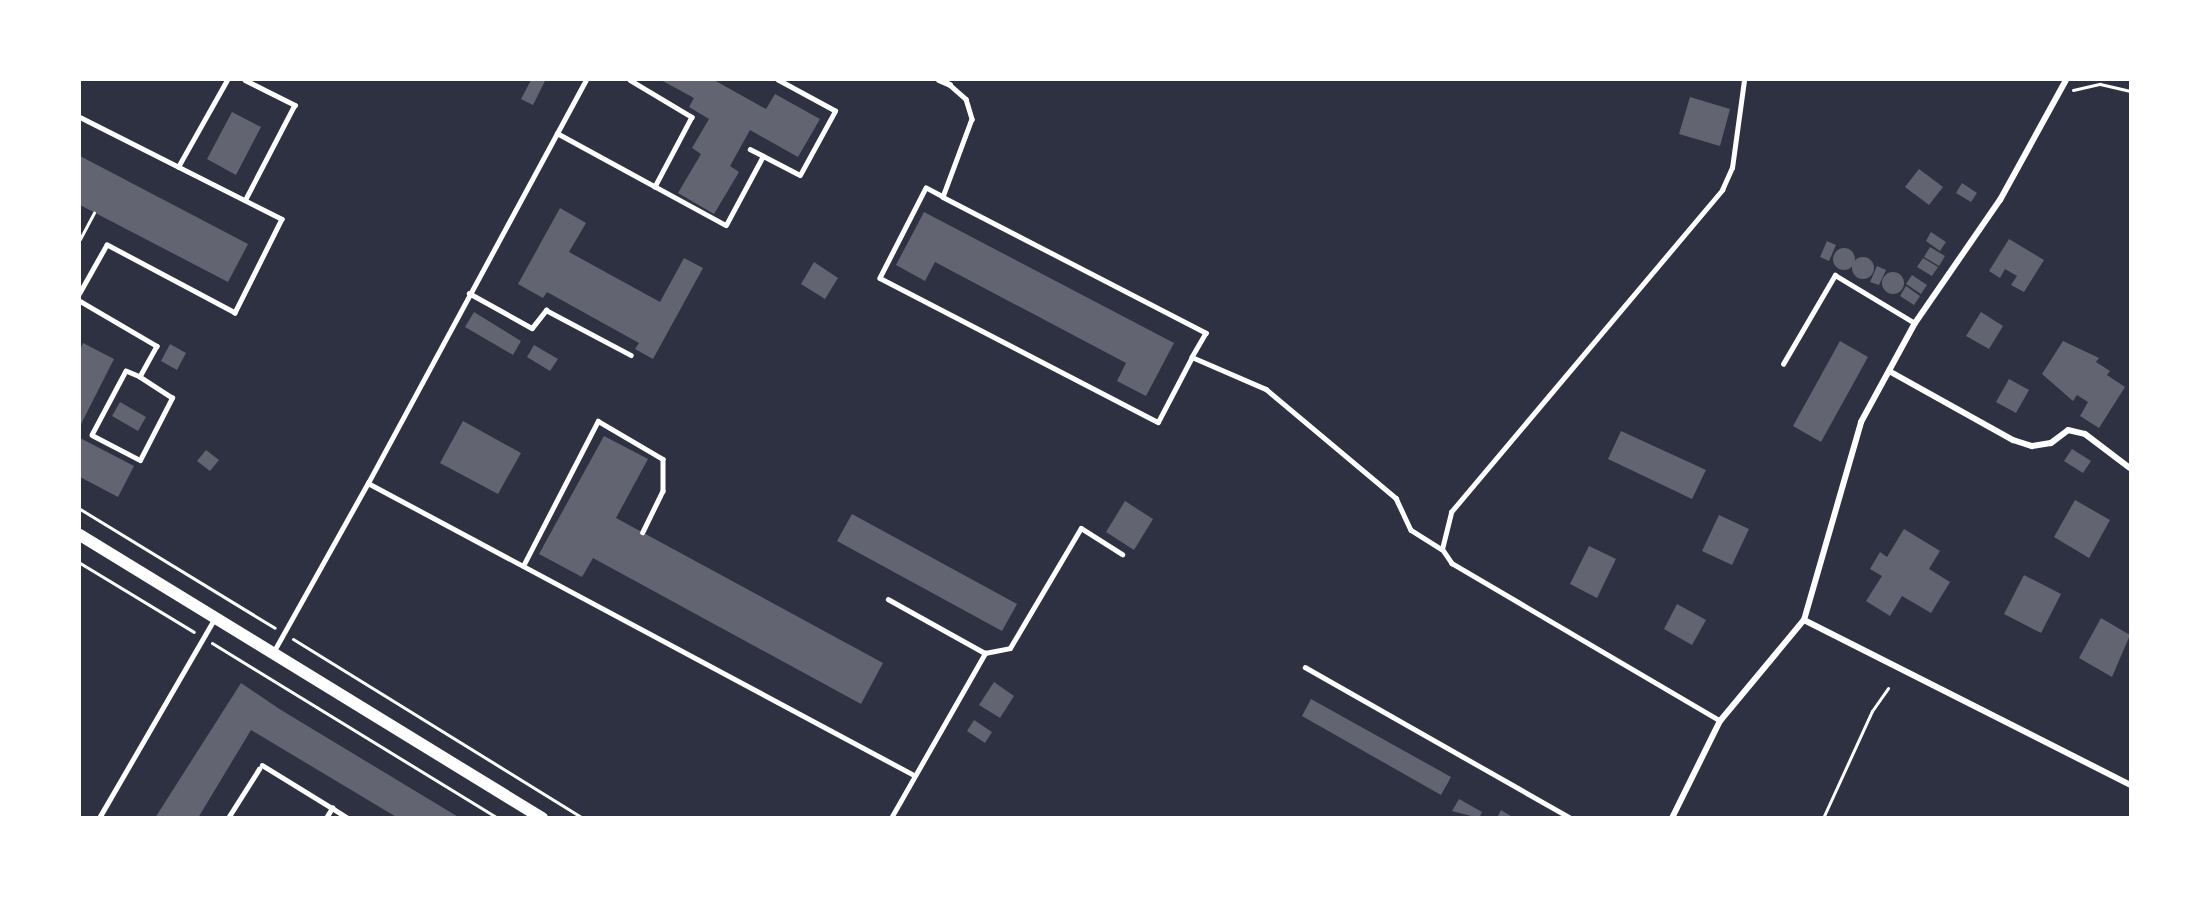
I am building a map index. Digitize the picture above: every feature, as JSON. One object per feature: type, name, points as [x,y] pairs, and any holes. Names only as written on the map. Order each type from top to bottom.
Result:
[{"type":"main road","points":[[80,535],[274,651],[542,818]]},
{"type":"street","points":[[939,80],[950,85]]},
{"type":"street","points":[[1671,818],[1720,721],[1804,620],[1861,422],[1915,323],[2000,200],[2066,80]]},
{"type":"street","points":[[1888,371],[2013,440],[2032,446],[2051,443],[2068,430],[2085,434],[2130,468]]},
{"type":"street","points":[[1804,620],[2130,785]]},
{"type":"lane","points":[[178,167],[227,80]]},
{"type":"lane","points":[[245,80],[295,105],[246,199]]},
{"type":"lane","points":[[274,651],[368,483],[586,80]]},
{"type":"lane","points":[[630,80],[692,117],[655,187]]},
{"type":"lane","points":[[750,149],[800,175],[835,111],[778,80]]},
{"type":"lane","points":[[1442,549],[1451,512],[1722,190],[1732,168],[1744,80]]},
{"type":"lane","points":[[943,197],[972,119],[966,99],[950,85]]},
{"type":"lane","points":[[80,117],[282,219],[235,313],[107,245],[80,293]]},
{"type":"lane","points":[[557,133],[726,225],[764,156]]},
{"type":"lane","points":[[926,188],[1206,333],[1192,357],[1158,422],[880,278],[926,188]]},
{"type":"lane","points":[[1784,364],[1835,275],[1915,323]]},
{"type":"lane","points":[[469,293],[532,328],[546,310],[631,355]]},
{"type":"lane","points":[[80,301],[157,346],[140,377]]},
{"type":"lane","points":[[1192,357],[1266,389],[1396,498],[1411,530],[1442,549],[1452,564],[1720,721]]},
{"type":"lane","points":[[126,371],[140,377],[172,398],[140,460],[92,435],[126,371]]},
{"type":"lane","points":[[524,566],[598,421],[663,459],[663,491],[643,532]]},
{"type":"lane","points":[[368,483],[914,775]]},
{"type":"lane","points":[[888,599],[985,653],[1010,648],[1081,528],[1122,554]]},
{"type":"lane","points":[[99,818],[215,616]]},
{"type":"lane","points":[[891,818],[985,653]]},
{"type":"lane","points":[[1305,667],[1571,818]]},
{"type":"lane","points":[[228,818],[261,767],[348,818]]},
{"type":"lane","points":[[327,818],[332,808]]},
{"type":"path","points":[[2057,94],[2100,84],[2130,92]]},
{"type":"path","points":[[80,239],[94,213]]},
{"type":"path","points":[[80,509],[583,818]]},
{"type":"path","points":[[80,563],[498,818]]},
{"type":"path","points":[[1823,818],[1872,711],[1888,688]]},
{"type":"building","points":[[531,80],[545,81],[533,105],[521,99]]},
{"type":"building","points":[[661,80],[714,80],[766,109],[775,94],[820,119],[798,157],[750,130],[730,166],[739,172],[714,214],[678,193],[701,154],[692,148],[709,119],[689,107],[694,98]]},
{"type":"building","points":[[1690,97],[1730,109],[1720,146],[1679,134]]},
{"type":"building","points":[[232,112],[261,127],[236,175],[207,159]]},
{"type":"building","points":[[80,156],[248,244],[228,282],[80,205]]},
{"type":"building","points":[[1919,169],[1943,187],[1929,205],[1905,187]]},
{"type":"building","points":[[1962,183],[1977,193],[1971,202],[1956,193]]},
{"type":"building","points":[[560,208],[586,223],[569,252],[660,302],[684,258],[703,268],[653,359],[635,349],[639,343],[547,292],[543,298],[518,284]]},
{"type":"building","points":[[924,212],[1174,343],[1146,396],[1117,381],[1126,363],[935,262],[925,281],[896,265]]},
{"type":"building","points":[[1931,232],[1946,242],[1940,251],[1926,241]]},
{"type":"building","points":[[2009,239],[2044,260],[2024,292],[2011,285],[2017,276],[2005,269],[2000,278],[1989,271]]},
{"type":"building","points":[[1827,241],[1836,245],[1829,261],[1820,257]]},
{"type":"building","points":[[1930,247],[1945,256],[1939,266],[1924,257]]},
{"type":"building","points":[[1844,248],[1852,251],[1855,259],[1852,267],[1844,270],[1836,267],[1833,259],[1836,251]]},
{"type":"building","points":[[1863,257],[1871,260],[1874,268],[1871,276],[1863,279],[1855,276],[1852,268],[1855,260]]},
{"type":"building","points":[[1923,258],[1938,267],[1932,276],[1917,267]]},
{"type":"building","points":[[814,262],[838,278],[825,299],[801,284]]},
{"type":"building","points":[[1877,266],[1886,270],[1879,285],[1870,282]]},
{"type":"building","points":[[1893,272],[1903,279],[1904,283],[1897,293],[1893,294],[1883,287],[1882,283],[1889,273]]},
{"type":"building","points":[[1912,275],[1927,285],[1921,294],[1906,284]]},
{"type":"building","points":[[1906,286],[1920,296],[1914,305],[1900,296]]},
{"type":"building","points":[[474,312],[521,341],[513,355],[465,327]]},
{"type":"building","points":[[1981,312],[2003,326],[1989,349],[1966,336]]},
{"type":"building","points":[[1840,341],[1868,357],[1821,442],[1793,426]]},
{"type":"building","points":[[2063,341],[2099,358],[2096,362],[2110,371],[2107,375],[2125,387],[2099,428],[2080,416],[2088,402],[2077,395],[2073,401],[2042,374]]},
{"type":"building","points":[[83,343],[114,359],[80,426],[80,350]]},
{"type":"building","points":[[170,344],[186,353],[177,370],[161,361]]},
{"type":"building","points":[[534,345],[558,359],[550,371],[527,357]]},
{"type":"building","points":[[2009,379],[2029,390],[2016,413],[1996,402]]},
{"type":"building","points":[[120,402],[146,417],[138,431],[112,416]]},
{"type":"building","points":[[463,421],[521,453],[498,494],[440,463]]},
{"type":"building","points":[[1621,431],[1706,470],[1692,499],[1608,459]]},
{"type":"building","points":[[604,436],[648,459],[616,518],[883,663],[861,704],[593,558],[582,577],[539,554]]},
{"type":"building","points":[[80,438],[134,466],[118,497],[80,477]]},
{"type":"building","points":[[2072,449],[2091,461],[2083,473],[2064,461]]},
{"type":"building","points":[[206,450],[219,460],[210,471],[197,461]]},
{"type":"building","points":[[2075,500],[2110,520],[2089,558],[2054,537]]},
{"type":"building","points":[[1125,501],[1153,519],[1134,550],[1106,532]]},
{"type":"building","points":[[852,514],[1017,604],[1002,631],[837,541]]},
{"type":"building","points":[[1719,515],[1749,529],[1732,565],[1702,551]]},
{"type":"building","points":[[1904,529],[1940,551],[1929,569],[1950,582],[1931,613],[1902,596],[1890,616],[1866,601],[1882,576],[1870,569],[1880,552],[1887,557]]},
{"type":"building","points":[[1589,546],[1616,559],[1597,598],[1570,584]]},
{"type":"building","points":[[2024,575],[2061,594],[2041,633],[2004,614]]},
{"type":"building","points":[[1677,604],[1706,620],[1692,645],[1664,629]]},
{"type":"building","points":[[2101,618],[2130,635],[2112,677],[2079,658]]},
{"type":"building","points":[[994,682],[1014,696],[1000,718],[979,705]]},
{"type":"building","points":[[241,683],[281,710],[460,818],[398,818],[251,730],[198,818],[155,818]]},
{"type":"building","points":[[1311,699],[1451,777],[1441,795],[1302,716]]},
{"type":"building","points":[[974,720],[992,732],[985,743],[967,731]]},
{"type":"building","points":[[1459,799],[1482,812],[1479,818],[1452,811]]},
{"type":"building","points":[[1501,810],[1514,818],[1497,818]]}]
